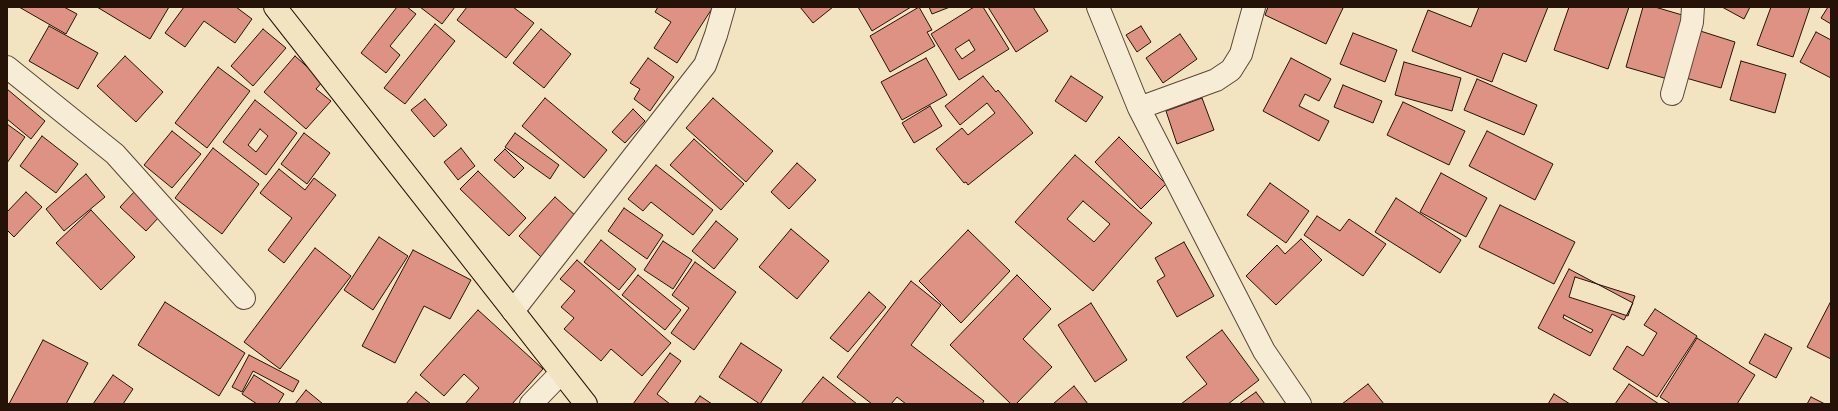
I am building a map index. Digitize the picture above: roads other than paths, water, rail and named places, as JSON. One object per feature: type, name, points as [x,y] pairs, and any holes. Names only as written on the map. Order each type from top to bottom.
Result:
[{"type":"main road","points":[[275,7],[586,404]]},
{"type":"street","points":[[513,311],[704,65],[716,35],[724,7]]},
{"type":"street","points":[[1098,7],[1139,108],[1264,351],[1300,404]]},
{"type":"street","points":[[1139,108],[1216,80],[1231,70],[1241,54],[1254,7]]},
{"type":"street","points":[[1672,94],[1692,22],[1693,7]]},
{"type":"street","points":[[7,67],[115,154],[244,298]]},
{"type":"street","points":[[531,404],[561,373]]}]
